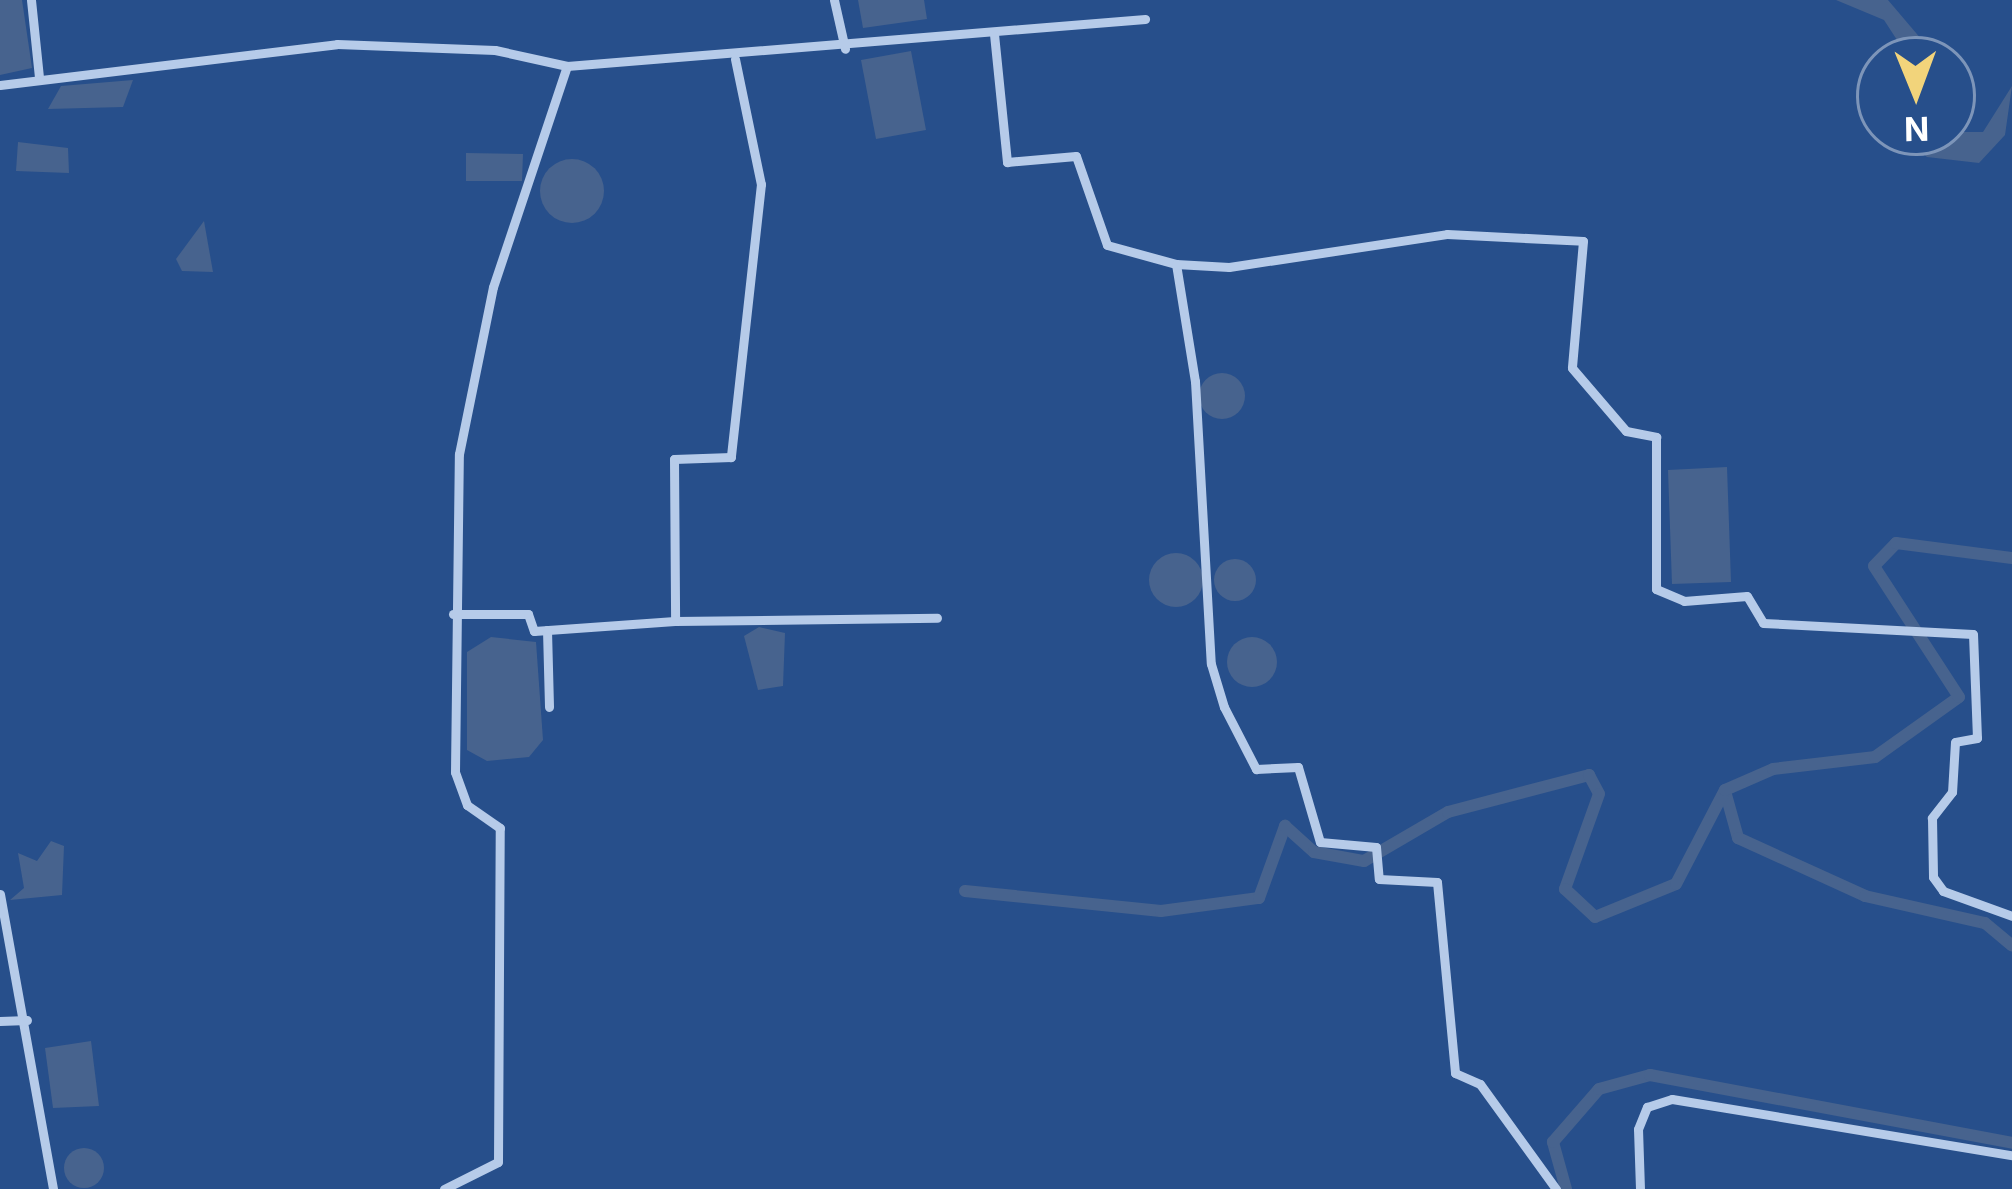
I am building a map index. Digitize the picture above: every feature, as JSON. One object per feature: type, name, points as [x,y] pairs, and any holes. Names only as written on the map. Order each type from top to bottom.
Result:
[{"type":"street","points":[[31,0],[40,78]]},
{"type":"street","points":[[834,0],[845,49]]},
{"type":"street","points":[[0,85],[338,44],[495,50],[567,66],[735,59],[1145,19]]},
{"type":"street","points":[[994,34],[1007,162],[1076,156],[1107,244],[1176,264],[1447,234],[1583,241],[1572,368],[1626,431],[1657,437],[1656,589],[1684,602],[1747,596],[1763,623],[1950,632],[1974,638],[1977,738],[1955,742],[1952,792],[1933,818],[1934,877],[1943,891],[2012,916]]},
{"type":"street","points":[[675,621],[674,460],[731,457],[761,184],[735,59]]},
{"type":"street","points":[[444,1189],[448,1178],[496,1168],[500,828],[466,805],[455,772],[453,614],[470,385],[567,66]]},
{"type":"street","points":[[1176,264],[1195,381],[1211,664],[1225,707],[1256,769],[1298,767],[1320,842],[1376,848],[1379,879],[1437,882],[1455,1073],[1480,1084],[1556,1189]]},
{"type":"street","points":[[453,614],[528,614],[534,631],[675,621],[937,618]]},
{"type":"street","points":[[547,630],[549,707]]},
{"type":"street","points":[[0,894],[27,1020],[52,1189]]},
{"type":"street","points":[[0,1021],[27,1020]]},
{"type":"street","points":[[1640,1189],[1638,1129],[1647,1107],[1672,1100],[2012,1155]]},
{"type":"water","points":[[0,0],[22,0],[32,68],[0,75]]},
{"type":"water","points":[[858,0],[924,0],[927,19],[863,28]]},
{"type":"water","points":[[1836,0],[1888,0],[1919,36],[1894,36],[1884,20]]},
{"type":"water","points":[[911,51],[926,130],[876,139],[861,60]]},
{"type":"water","points":[[133,80],[123,107],[48,109],[61,86]]},
{"type":"water","points":[[2012,86],[2005,135],[1979,163],[1926,156],[1976,156],[1976,132],[1983,132]]},
{"type":"water","points":[[18,142],[68,148],[69,173],[16,171]]},
{"type":"water","points":[[466,153],[523,154],[522,181],[466,181]]},
{"type":"water","points":[[572,159],[594,169],[604,191],[594,213],[572,223],[550,213],[540,191],[550,169]]},
{"type":"water","points":[[204,221],[213,272],[182,271],[176,259]]},
{"type":"water","points":[[1222,373],[1238,380],[1245,396],[1238,412],[1222,419],[1206,412],[1199,396],[1206,380]]},
{"type":"water","points":[[1727,467],[1731,582],[1672,584],[1668,470]]},
{"type":"water","points":[[1176,553],[1195,561],[1203,580],[1195,599],[1176,607],[1157,599],[1149,580],[1157,561]]},
{"type":"water","points":[[1235,559],[1250,565],[1256,580],[1250,595],[1235,601],[1220,595],[1214,580],[1220,565]]},
{"type":"water","points":[[759,627],[785,633],[783,686],[758,690],[744,636]]},
{"type":"water","points":[[491,637],[536,642],[543,740],[529,757],[487,761],[467,750],[467,652]]},
{"type":"water","points":[[1252,637],[1269,645],[1277,662],[1269,679],[1252,687],[1235,679],[1227,662],[1235,645]]},
{"type":"water","points":[[51,841],[64,846],[62,895],[10,900],[24,888],[18,853],[37,861]]},
{"type":"water","points":[[91,1041],[99,1106],[53,1108],[45,1048]]},
{"type":"water","points":[[84,1148],[98,1154],[104,1168],[98,1182],[84,1188],[70,1182],[64,1168],[70,1154]]},
{"type":"waterway","points":[[965,891],[1161,911],[1259,898],[1285,826],[1314,852],[1364,861],[1448,812],[1589,775],[1599,794],[1565,889],[1595,917],[1676,884],[1725,790],[1773,769],[1875,757],[1959,697],[1874,566],[1896,543],[2012,558]]},
{"type":"waterway","points":[[1725,791],[1738,838],[1865,896],[1985,923],[2012,946]]},
{"type":"waterway","points":[[1566,1189],[1553,1142],[1599,1089],[1650,1075],[2012,1143]]}]
